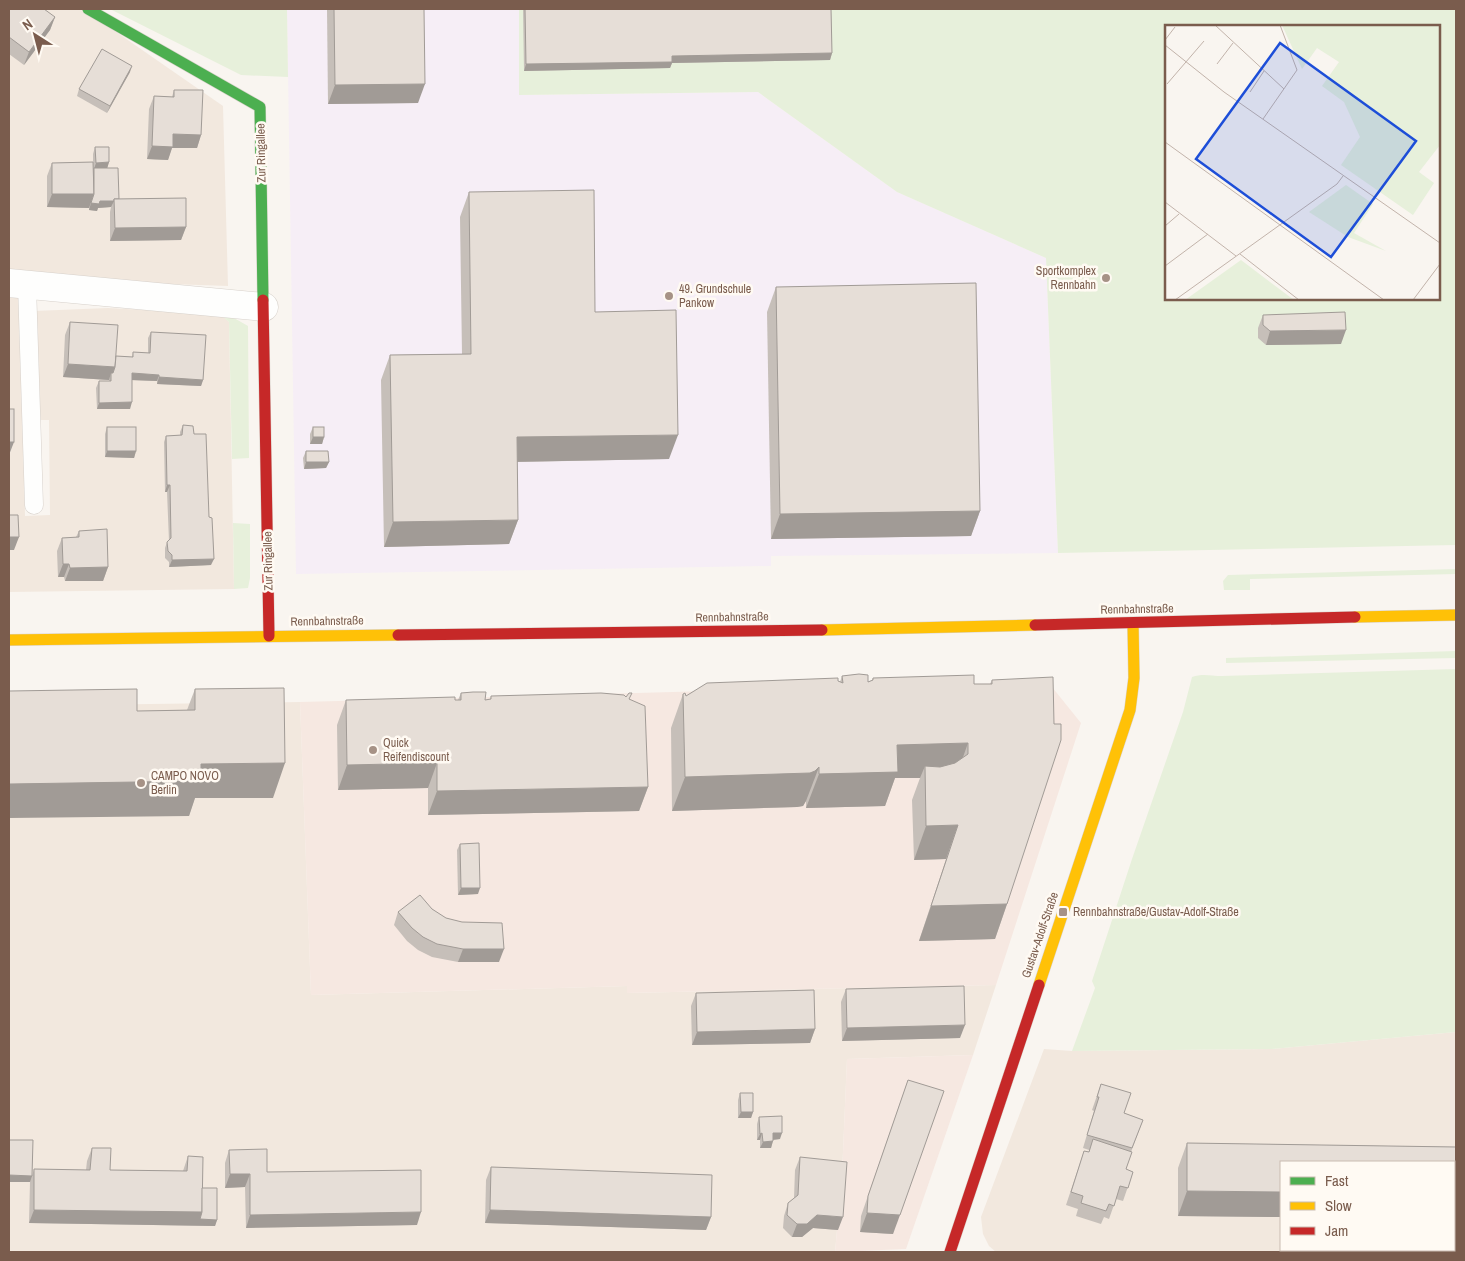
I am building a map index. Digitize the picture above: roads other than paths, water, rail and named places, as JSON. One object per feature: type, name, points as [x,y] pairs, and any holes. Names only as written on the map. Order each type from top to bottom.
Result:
[{"type":"main road","name":"Zur Ringallee","points":[[88,9],[260,107],[269,636]]},
{"type":"main road","name":"Rennbahnstraße","points":[[9,640],[882,629],[1456,615]]},
{"type":"main road","name":"Gustav-Adolf-Straße","points":[[950,1252],[1130,710],[1134,678],[1133,623]]},
{"type":"street","points":[[18,284],[264,307]]},
{"type":"lane","points":[[18,284],[34,505]]},
{"type":"place","name":"Sportkomplex Rennbahn","points":[[1106,278]]},
{"type":"place","name":"49. Grundschule Pankow","points":[[669,296]]},
{"type":"place","name":"Quick Reifendiscount","points":[[373,750]]},
{"type":"place","name":"CAMPO NOVO Berlin","points":[[141,783]]},
{"type":"place","name":"Rennbahnstraße/Gustav-Adolf-Straße","points":[[1063,912]]}]
